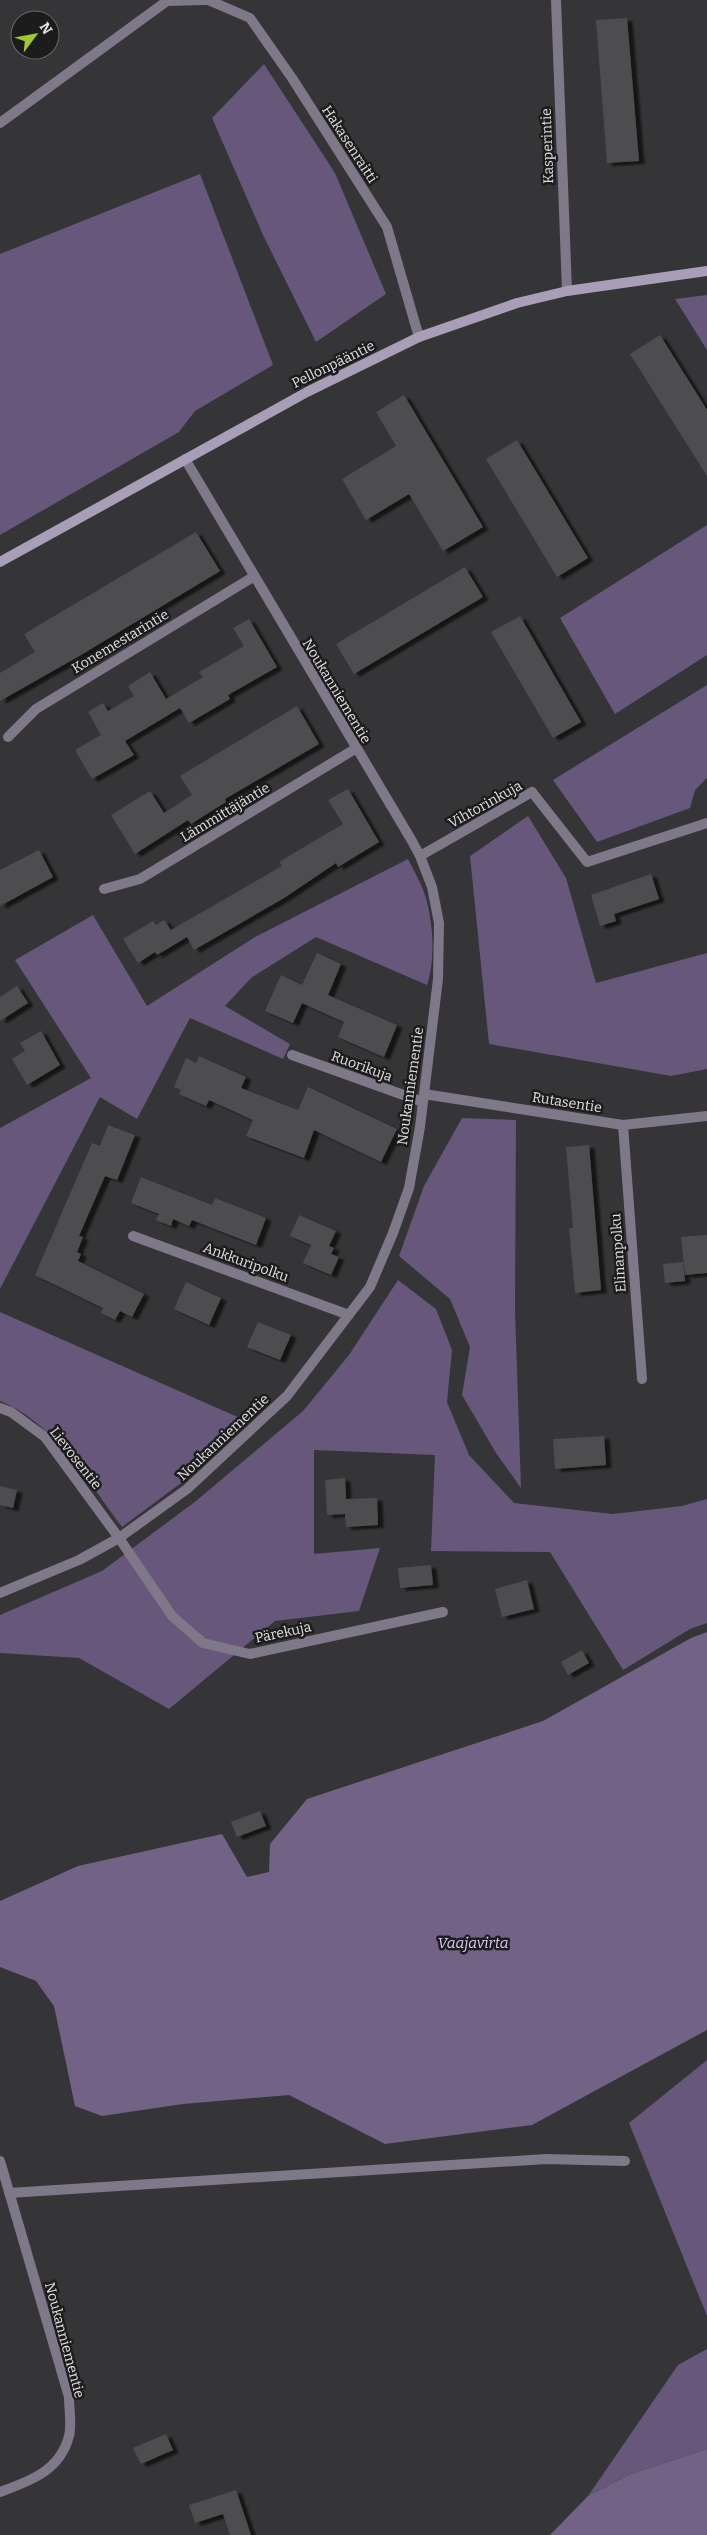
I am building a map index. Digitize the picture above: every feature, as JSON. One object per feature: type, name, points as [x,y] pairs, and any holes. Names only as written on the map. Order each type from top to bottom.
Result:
[{"type":"street","name":"Hakasenraitti","points":[[0,123],[167,1],[207,0],[250,18],[292,78],[386,227],[419,338]]},
{"type":"street","name":"Kasperintie","points":[[556,0],[567,291]]},
{"type":"street","name":"Pellonpääntie","points":[[0,562],[307,392],[419,338],[517,303],[567,291],[707,271]]},
{"type":"street","name":"Noukanniementie","points":[[0,1593],[79,1560],[119,1538],[187,1489],[287,1396],[370,1287],[409,1188],[424,1098],[438,979],[439,923],[432,887],[420,856],[253,577],[185,459]]},
{"type":"street","name":"Konemestarintie","points":[[8,737],[36,708],[253,577]]},
{"type":"street","name":"Lämmittäjäntie","points":[[104,889],[140,879],[356,749]]},
{"type":"street","name":"Vihtorinkuja","points":[[420,856],[532,792],[587,862],[707,823]]},
{"type":"street","name":"Ruorikuja","points":[[292,1056],[424,1098]]},
{"type":"street","name":"Rutasentie","points":[[424,1098],[623,1125],[707,1116]]},
{"type":"street","name":"Elinanpolku","points":[[623,1125],[642,1379]]},
{"type":"street","name":"Ankkuripolku","points":[[133,1236],[349,1315]]},
{"type":"street","name":"Lievosentie","points":[[0,1408],[11,1412],[45,1437],[119,1538]]},
{"type":"street","name":"Pärekuja","points":[[119,1538],[172,1616],[203,1643],[250,1654],[443,1612]]},
{"type":"street","points":[[9,2193],[546,2159],[625,2161]]},
{"type":"street","name":"Noukanniementie","points":[[0,2161],[69,2397],[70,2435],[60,2458],[38,2478],[0,2492]]},
{"type":"shaded area","points":[[264,64],[335,173],[386,294],[316,342],[263,235],[212,118]]},
{"type":"shaded area","points":[[200,174],[273,365],[195,411],[179,432],[0,535],[0,254]]},
{"type":"shaded area","points":[[707,295],[707,350],[675,299]]},
{"type":"shaded area","points":[[707,525],[707,655],[615,714],[560,618]]},
{"type":"shaded area","points":[[707,685],[707,778],[695,790],[690,808],[597,842],[553,780]]},
{"type":"shaded area","points":[[528,816],[566,878],[596,983],[707,953],[707,1069],[671,1076],[489,1044],[470,856]]},
{"type":"shaded area","points":[[408,859],[423,890],[430,916],[432,963],[427,985],[316,937],[251,978],[225,1006],[290,1044],[283,1059],[190,1018],[137,1119],[100,1097],[0,1289],[0,1128],[91,1078],[15,960],[93,915],[147,1006],[255,937]]},
{"type":"shaded area","points":[[462,1118],[516,1120],[515,1310],[521,1488],[496,1453],[462,1395],[470,1347],[450,1299],[399,1256],[424,1186]]},
{"type":"shaded area","points":[[398,1280],[436,1309],[452,1350],[447,1402],[469,1455],[514,1503],[613,1514],[682,1506],[707,1499],[707,1623],[690,1629],[623,1670],[550,1552],[431,1551],[435,1455],[314,1450],[314,1554],[380,1548],[359,1611],[275,1621],[169,1709],[79,1658],[0,1653],[0,1615],[102,1571],[196,1501],[303,1411],[349,1355]]},
{"type":"shaded area","points":[[0,1312],[249,1422],[181,1483],[122,1527],[83,1473],[54,1439],[20,1411],[0,1401]]},
{"type":"shaded area","points":[[707,2060],[707,2316],[629,2123]]},
{"type":"shaded area","points":[[707,2349],[707,2449],[631,2474],[588,2496],[678,2365]]},
{"type":"water","name":"Vaajavirta","points":[[707,1632],[707,2030],[532,2125],[385,2144],[289,2095],[183,2104],[102,2116],[75,2106],[54,2006],[36,1981],[0,1967],[0,1901],[78,1866],[222,1834],[247,1877],[269,1872],[270,1844],[307,1799],[543,1721],[691,1638]]},
{"type":"water","points":[[707,2449],[707,2535],[550,2535],[588,2496],[631,2474]]},
{"type":"building","points":[[627,18],[639,161],[607,163],[596,20]]},
{"type":"building","points":[[660,335],[707,410],[707,476],[630,354]]},
{"type":"building","points":[[404,395],[483,527],[443,551],[409,494],[366,520],[342,479],[396,446],[376,412]]},
{"type":"building","points":[[517,440],[588,558],[557,577],[486,459]]},
{"type":"building","points":[[196,532],[220,571],[81,655],[0,701],[0,673],[35,652],[24,634]]},
{"type":"building","points":[[465,567],[483,597],[354,674],[336,644]]},
{"type":"building","points":[[520,616],[581,722],[553,738],[491,632]]},
{"type":"building","points":[[249,619],[277,667],[228,695],[230,699],[189,723],[180,708],[125,741],[134,755],[92,779],[75,750],[101,735],[88,712],[103,703],[108,711],[134,696],[128,686],[150,672],[166,699],[203,677],[199,672],[244,646],[233,628]]},
{"type":"building","points":[[297,706],[319,744],[225,799],[226,802],[191,824],[188,820],[135,854],[111,815],[150,791],[164,813],[192,795],[180,776]]},
{"type":"building","points":[[348,789],[379,842],[338,867],[336,863],[284,898],[194,950],[187,937],[157,955],[155,952],[138,963],[123,939],[153,921],[156,925],[164,920],[171,930],[282,866],[279,862],[343,824],[328,800]]},
{"type":"building","points":[[39,850],[53,877],[0,906],[0,870]]},
{"type":"building","points":[[651,874],[659,899],[614,914],[616,921],[600,926],[591,895]]},
{"type":"building","points":[[317,953],[341,964],[328,995],[397,1025],[384,1057],[338,1037],[344,1022],[302,1003],[293,1023],[265,1011],[281,975],[302,985]]},
{"type":"building","points":[[17,986],[28,1003],[0,1021],[0,997]]},
{"type":"building","points":[[41,1031],[60,1065],[27,1085],[12,1059],[25,1051],[20,1043]]},
{"type":"building","points":[[199,1056],[246,1077],[241,1088],[298,1110],[308,1087],[397,1129],[381,1162],[314,1130],[304,1158],[246,1136],[253,1120],[209,1100],[206,1106],[179,1094],[181,1090],[174,1087],[186,1058],[196,1063]]},
{"type":"building","points":[[108,1125],[135,1135],[117,1180],[105,1176],[79,1236],[83,1237],[77,1252],[81,1254],[78,1261],[144,1294],[132,1317],[120,1311],[115,1320],[101,1313],[103,1308],[35,1275],[92,1143],[100,1146]]},
{"type":"building","points":[[589,1145],[601,1290],[575,1293],[569,1228],[573,1228],[566,1147]]},
{"type":"building","points":[[141,1177],[212,1205],[215,1198],[266,1218],[256,1245],[192,1220],[189,1226],[173,1219],[171,1226],[156,1220],[159,1214],[131,1203]]},
{"type":"building","points":[[299,1215],[336,1231],[329,1246],[334,1248],[331,1254],[339,1257],[331,1275],[303,1263],[311,1245],[290,1236]]},
{"type":"building","points":[[707,1235],[707,1273],[685,1275],[681,1237]]},
{"type":"building","points":[[683,1262],[685,1281],[665,1283],[663,1264]]},
{"type":"building","points":[[186,1282],[221,1298],[209,1325],[174,1309]]},
{"type":"building","points":[[258,1322],[291,1335],[280,1360],[247,1347]]},
{"type":"building","points":[[604,1436],[606,1465],[555,1469],[553,1439]]},
{"type":"building","points":[[345,1478],[346,1499],[377,1498],[378,1525],[346,1527],[345,1514],[327,1515],[325,1480]]},
{"type":"building","points":[[0,1486],[17,1490],[13,1508],[0,1505]]},
{"type":"building","points":[[431,1565],[433,1585],[400,1588],[398,1568]]},
{"type":"building","points":[[527,1580],[534,1609],[502,1617],[495,1589]]},
{"type":"building","points":[[582,1650],[589,1663],[568,1675],[561,1662]]},
{"type":"building","points":[[260,1811],[266,1826],[237,1837],[231,1822]]},
{"type":"building","points":[[166,2434],[173,2450],[141,2464],[133,2448]]},
{"type":"building","points":[[236,2490],[251,2535],[230,2535],[223,2514],[195,2523],[189,2505]]}]
